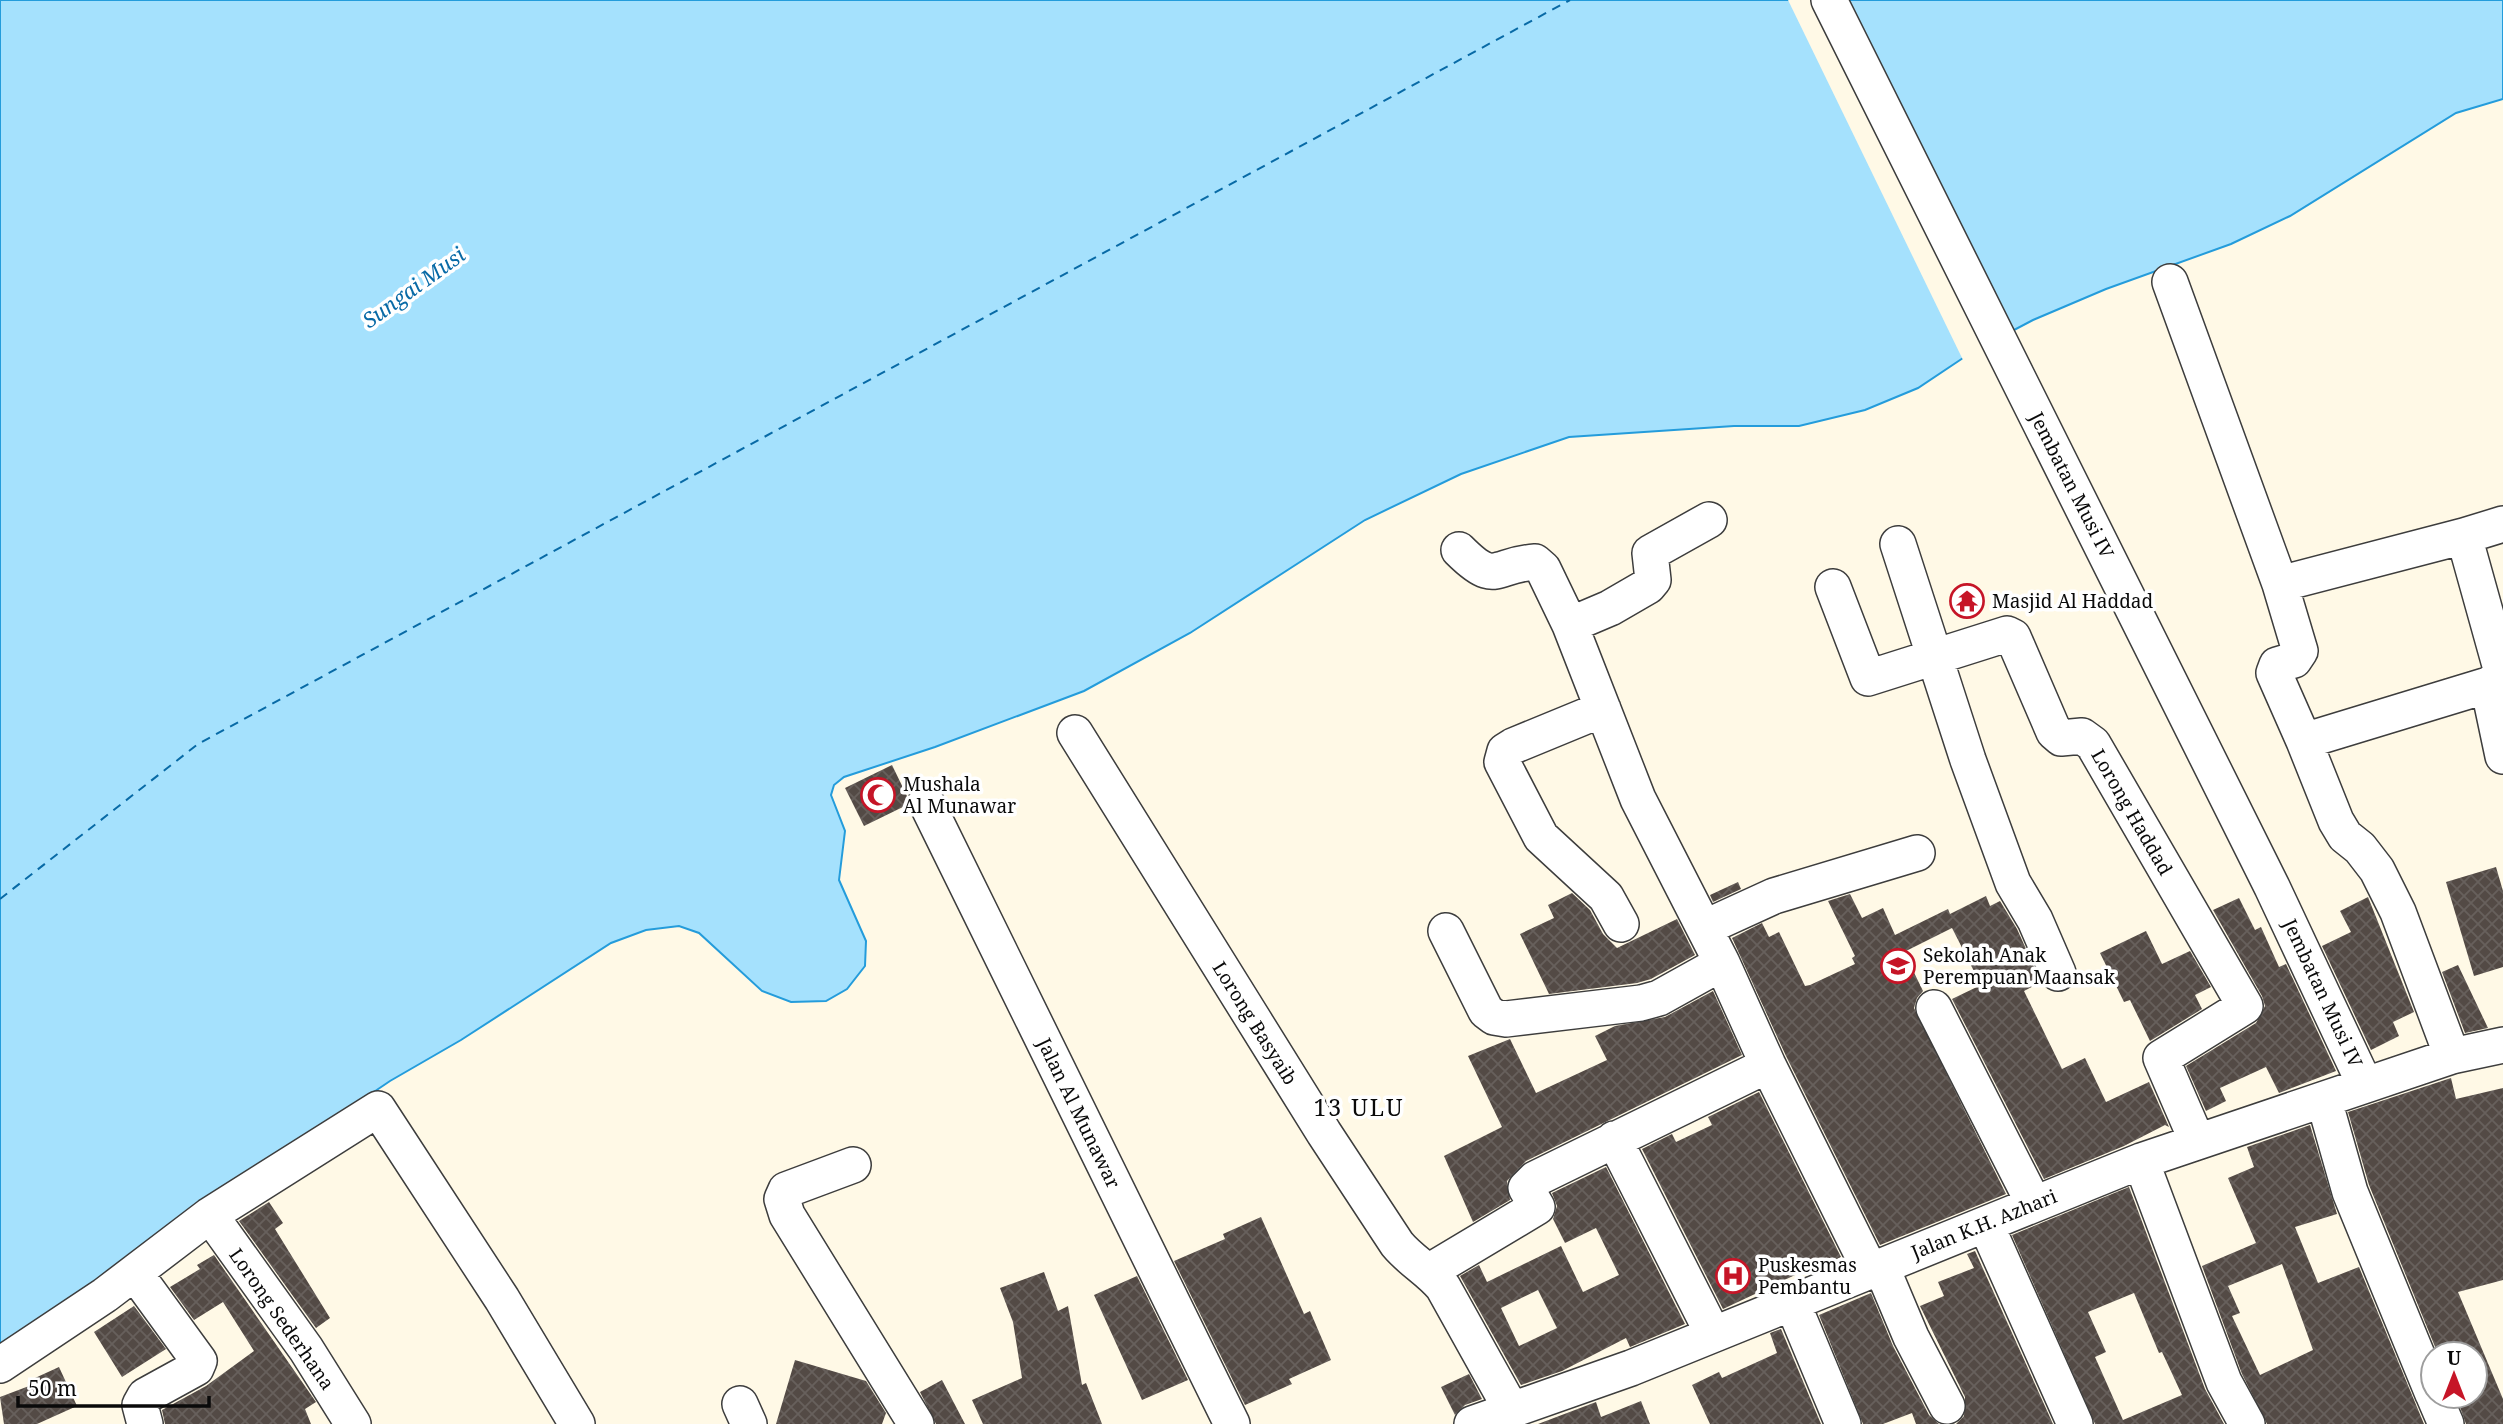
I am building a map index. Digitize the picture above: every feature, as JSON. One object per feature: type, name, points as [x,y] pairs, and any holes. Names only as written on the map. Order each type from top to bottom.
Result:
[{"type":"street","name":"Jembatan Musi IV","points":[[1829,0],[2272,887],[2365,1085]]},
{"type":"street","points":[[2170,282],[2280,584],[2300,651],[2294,660],[2277,665],[2274,673],[2336,821],[2345,836],[2360,848],[2377,870],[2398,912],[2452,1056]]},
{"type":"street","points":[[1570,625],[1610,608],[1648,586],[1653,580],[1650,553],[1709,520]]},
{"type":"street","points":[[2280,584],[2503,524]]},
{"type":"street","points":[[2304,741],[2488,685],[2503,676],[2465,536]]},
{"type":"street","points":[[1898,544],[1968,760],[2013,883],[2035,920],[2058,973]]},
{"type":"street","points":[[1459,550],[1477,568],[1488,573],[1535,562],[1543,569],[1570,625],[1638,799],[1722,963],[1768,1065],[1947,1406]]},
{"type":"street","name":"Lorong Haddad","points":[[1833,587],[1868,678],[1998,634],[2013,637],[2054,732],[2061,738],[2082,736],[2093,744],[2245,1006],[2161,1058],[2197,1141]]},
{"type":"street","points":[[2488,685],[2503,757]]},
{"type":"street","points":[[1603,709],[1513,746],[1505,751],[1502,762],[1541,837],[1606,897],[1621,924]]},
{"type":"street","name":"Lorong Basyaib","points":[[1076,733],[1317,1122],[1397,1244],[1410,1260],[1430,1271],[1443,1287],[1511,1409]]},
{"type":"street","name":"Jalan Al Munawar","points":[[926,802],[1232,1424]]},
{"type":"street","points":[[1704,928],[1774,896],[1917,852]]},
{"type":"street","points":[[1446,931],[1486,1011],[1494,1017],[1506,1019],[1641,1003],[1659,998],[1722,963]]},
{"type":"street","points":[[1934,1008],[2034,1204]]},
{"type":"street","name":"Jalan K.H. Azhari","points":[[1472,1424],[1511,1409],[1551,1411],[1631,1368],[2141,1161],[2452,1056],[2503,1045]]},
{"type":"street","points":[[1430,1271],[1537,1207],[1527,1188],[1530,1183],[1614,1139],[1768,1065]]},
{"type":"street","points":[[2324,1100],[2350,1192],[2419,1359]]},
{"type":"street","points":[[0,1365],[135,1273],[210,1215],[378,1109],[502,1299],[577,1424]]},
{"type":"street","points":[[1614,1139],[1713,1334]]},
{"type":"street","points":[[2141,1161],[2224,1382],[2247,1424]]},
{"type":"street","points":[[853,1165],[786,1190],[782,1199],[787,1215],[916,1424]]},
{"type":"street","name":"Lorong Sederhana","points":[[210,1215],[306,1349],[353,1424]]},
{"type":"street","points":[[1986,1224],[2075,1424]]},
{"type":"street","points":[[135,1273],[199,1361],[196,1368],[145,1396],[140,1405],[145,1424]]},
{"type":"street","points":[[1792,1302],[1843,1424]]},
{"type":"water","name":"Sungai Musi","points":[[0,0],[2503,0],[2503,99],[2456,113],[2290,216],[2231,244],[2106,289],[2033,320],[1972,352],[1918,388],[1865,410],[1799,426],[1734,426],[1569,437],[1461,474],[1365,520],[1190,633],[1084,691],[935,747],[844,777],[834,785],[831,795],[845,831],[839,880],[866,941],[865,966],[847,989],[826,1001],[791,1002],[762,991],[699,933],[679,926],[646,930],[611,943],[461,1040],[390,1081],[0,1345]]},
{"type":"pier","points":[[1788,0],[1848,0],[2012,335],[1964,362]]},
{"type":"building","name":"Mushala Al Munawar","points":[[892,765],[907,796],[907,805],[864,826],[845,788]]},
{"type":"building","points":[[2496,867],[2503,891],[2503,967],[2474,976],[2446,882]]},
{"type":"building","points":[[1738,882],[1741,889],[1713,902],[1710,895]]},
{"type":"building","points":[[1572,893],[1590,910],[1603,934],[1617,948],[1677,919],[1695,955],[1651,979],[1637,983],[1549,994],[1520,934],[1554,918],[1548,905]]},
{"type":"building","points":[[1850,894],[1862,918],[1883,908],[1895,935],[1948,909],[1950,914],[1986,896],[1990,906],[2000,901],[2017,929],[2041,982],[2024,991],[2062,1069],[2085,1058],[2106,1102],[2149,1082],[2169,1127],[2165,1125],[2124,1146],[2044,1179],[1952,999],[1981,985],[1952,928],[1904,952],[1923,991],[1914,1008],[2006,1194],[1880,1245],[1786,1056],[1732,938],[1762,923],[1769,937],[1779,932],[1805,986],[1810,985],[1855,964],[1852,958],[1855,956],[1828,901]]},
{"type":"building","points":[[2368,897],[2414,1012],[2393,1022],[2399,1036],[2371,1050],[2322,946],[2351,932],[2340,911]]},
{"type":"building","points":[[2239,898],[2255,930],[2261,927],[2279,967],[2286,964],[2336,1071],[2279,1093],[2266,1067],[2220,1088],[2226,1101],[2206,1111],[2186,1066],[2256,1023],[2265,1006],[2262,996],[2213,910]]},
{"type":"building","points":[[2146,931],[2162,964],[2190,951],[2211,987],[2195,995],[2202,1009],[2150,1041],[2130,1000],[2124,1002],[2100,953]]},
{"type":"building","points":[[2458,965],[2488,1028],[2465,1033],[2442,972]]},
{"type":"building","points":[[1713,991],[1742,1055],[1526,1161],[1507,1181],[1510,1200],[1473,1222],[1444,1156],[1502,1127],[1468,1056],[1510,1039],[1536,1093],[1607,1060],[1595,1036],[1615,1026],[1665,1017]]},
{"type":"building","points":[[2451,1078],[2456,1099],[2503,1088],[2503,1280],[2458,1292],[2478,1340],[2432,1340],[2369,1185],[2348,1112]]},
{"type":"building","points":[[1759,1092],[1841,1257],[1829,1263],[1827,1260],[1723,1309],[1642,1149],[1672,1134],[1676,1142],[1712,1125],[1708,1117]]},
{"type":"building","points":[[2310,1125],[2337,1214],[2295,1227],[2318,1283],[2359,1267],[2424,1424],[2267,1424],[2242,1374],[2202,1266],[2256,1243],[2228,1178],[2254,1167],[2247,1147]],"holes":[[[2282,1264],[2313,1350],[2260,1375],[2232,1316],[2240,1313],[2228,1286]]]},
{"type":"building","points":[[1606,1167],[1685,1324],[1630,1347],[1626,1338],[1562,1371],[1521,1385],[1460,1276],[1479,1265],[1487,1282],[1561,1246],[1583,1292],[1619,1275],[1596,1228],[1565,1243],[1553,1219],[1557,1206],[1552,1193]],"holes":[[[1538,1290],[1557,1328],[1519,1346],[1501,1308]]]},
{"type":"building","points":[[2129,1187],[2205,1389],[2224,1424],[2095,1424],[2012,1235]],"holes":[[[2134,1293],[2159,1353],[2162,1352],[2182,1395],[2123,1420],[2095,1357],[2106,1352],[2088,1312]]]},
{"type":"building","points":[[269,1202],[283,1223],[275,1229],[330,1318],[316,1328],[239,1221]]},
{"type":"building","points":[[1261,1217],[1304,1314],[1310,1311],[1331,1360],[1289,1379],[1292,1384],[1245,1405],[1174,1261],[1225,1239],[1223,1234]]},
{"type":"building","points":[[1975,1251],[2053,1424],[1956,1424],[1964,1416],[1965,1397],[1920,1306],[1944,1296],[1938,1282],[1974,1268],[1967,1254]]},
{"type":"building","points":[[214,1255],[316,1402],[305,1409],[311,1424],[165,1424],[162,1410],[206,1386],[254,1351],[223,1302],[194,1320],[170,1287],[200,1269],[197,1265]]},
{"type":"building","points":[[1044,1272],[1058,1311],[1068,1306],[1082,1385],[1086,1383],[1102,1424],[983,1424],[972,1400],[1022,1378],[1013,1322],[1000,1288]]},
{"type":"building","points":[[1137,1276],[1188,1380],[1142,1400],[1094,1295]]},
{"type":"building","points":[[1871,1293],[1893,1346],[1929,1415],[1939,1424],[1916,1424],[1912,1413],[1883,1424],[1863,1424],[1819,1315]]},
{"type":"building","points":[[134,1306],[166,1349],[122,1377],[94,1332]]},
{"type":"building","points":[[1781,1329],[1821,1424],[1710,1424],[1692,1385],[1719,1372],[1722,1378],[1777,1353],[1770,1333]]},
{"type":"building","points":[[795,1360],[866,1381],[886,1413],[882,1424],[776,1424]]},
{"type":"building","points":[[2489,1366],[2503,1399],[2503,1424],[2466,1424],[2461,1410],[2489,1410]]},
{"type":"building","points":[[59,1367],[77,1406],[37,1424],[4,1424],[0,1397],[37,1383],[35,1378]]},
{"type":"building","points":[[1469,1374],[1482,1399],[1465,1405],[1455,1415],[1441,1387]]},
{"type":"building","points":[[942,1380],[965,1424],[936,1424],[920,1392]]},
{"type":"building","points":[[1641,1401],[1650,1424],[1538,1424],[1596,1402],[1601,1417]]},
{"type":"ferry route","points":[[0,899],[198,744],[1570,0]]},
{"type":"place","name":"Masjid Al Haddad","points":[[1967,601]]},
{"type":"place","name":"Mushala Al Munawar","points":[[878,795]]},
{"type":"place","name":"Sekolah Anak Perempuan Maansak","points":[[1898,966]]},
{"type":"place","name":"Puskesmas Pembantu","points":[[1733,1276]]},
{"type":"district","name":"13 ULU","points":[[1359,1108]]}]
